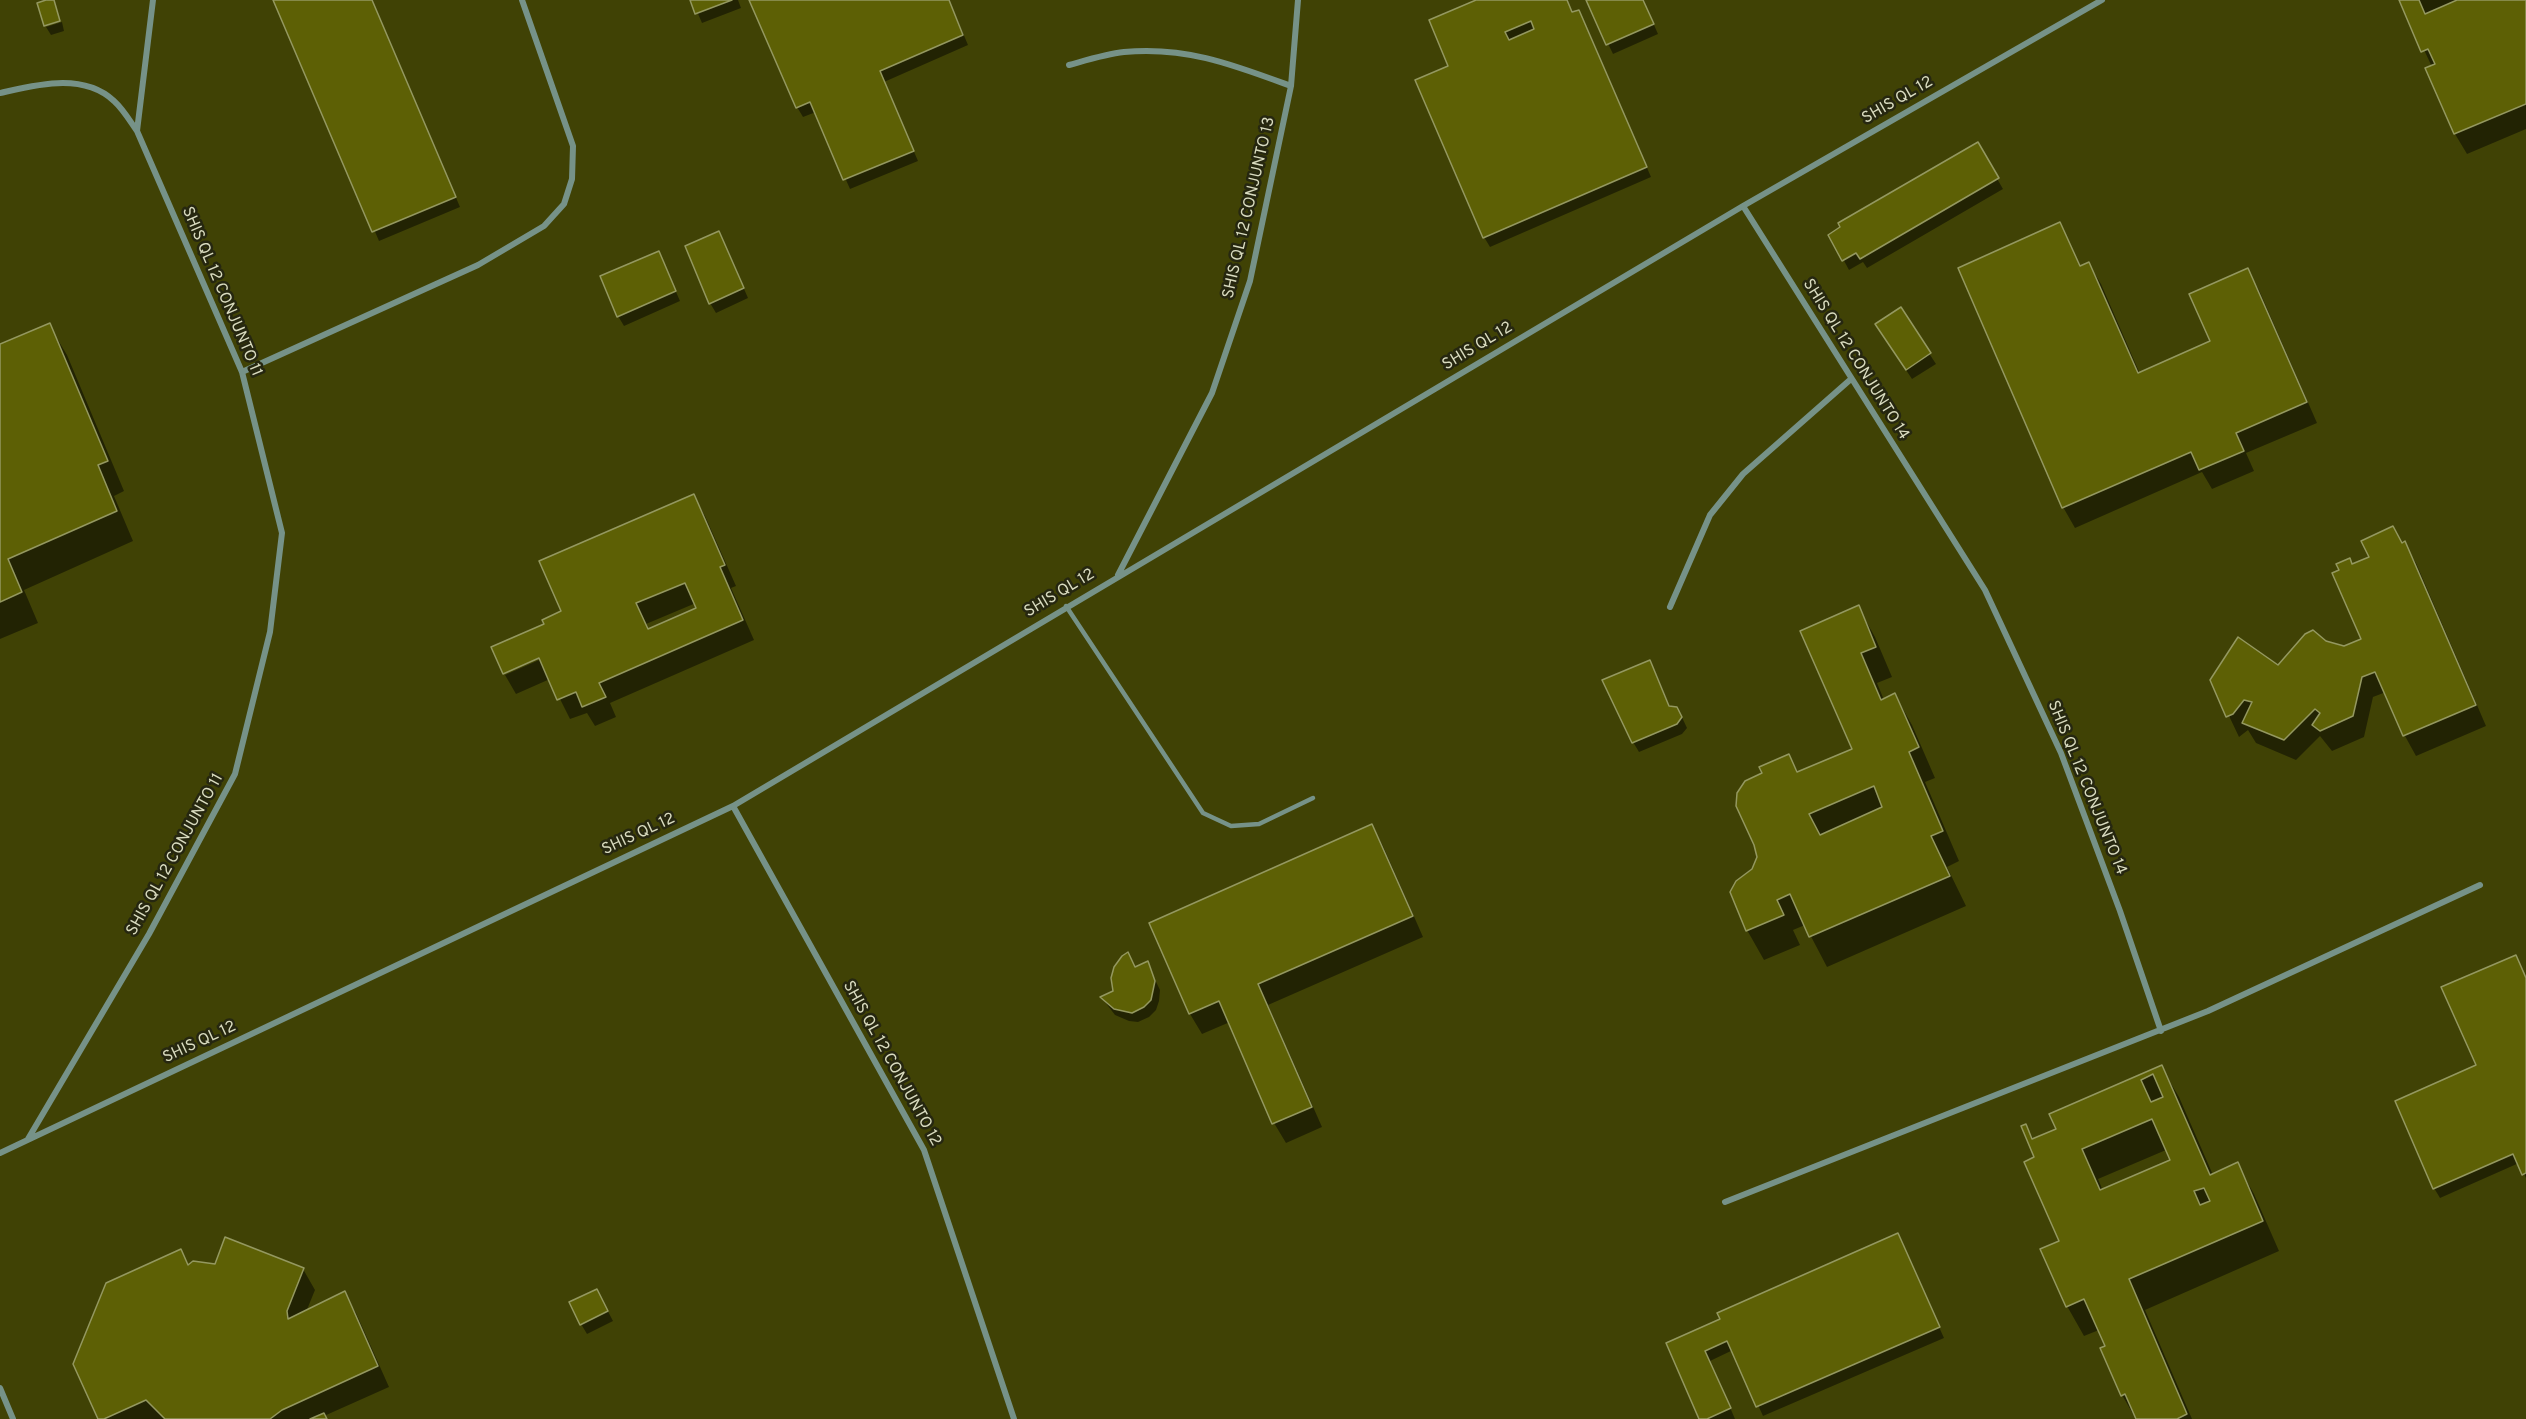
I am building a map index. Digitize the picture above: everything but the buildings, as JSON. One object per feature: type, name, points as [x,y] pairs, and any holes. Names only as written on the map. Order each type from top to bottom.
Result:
[{"type":"street","points":[[137,131],[153,0]]},
{"type":"street","points":[[242,372],[478,265],[544,226],[564,204],[572,179],[573,146],[522,0]]},
{"type":"street","name":"SHIS QL 12 CONJUNTO 13","points":[[1118,576],[1212,393],[1251,281],[1291,86],[1298,0]]},
{"type":"street","name":"SHIS QL 12","points":[[0,1153],[733,806],[1066,606],[1743,206],[2103,0]]},
{"type":"street","points":[[1069,64],[1123,52],[1177,51],[1219,59],[1291,86]]},
{"type":"street","name":"SHIS QL 12 CONJUNTO 11","points":[[0,93],[50,81],[92,87],[113,100],[137,131],[242,372],[282,533],[270,632],[235,774],[149,934],[28,1139]]},
{"type":"street","name":"SHIS QL 12 CONJUNTO 14","points":[[1743,206],[1985,590],[2061,753],[2120,911],[2161,1031]]},
{"type":"street","points":[[1670,607],[1710,515],[1743,474],[1851,379]]},
{"type":"street","name":"SHIS QL 12 CONJUNTO 12","points":[[733,806],[924,1150],[1014,1419]]},
{"type":"street","points":[[1725,1202],[2161,1031],[2480,885]]},
{"type":"street","points":[[0,1388],[13,1419]]},
{"type":"lane","points":[[1066,606],[1203,813],[1231,826],[1259,824],[1313,798]]}]
